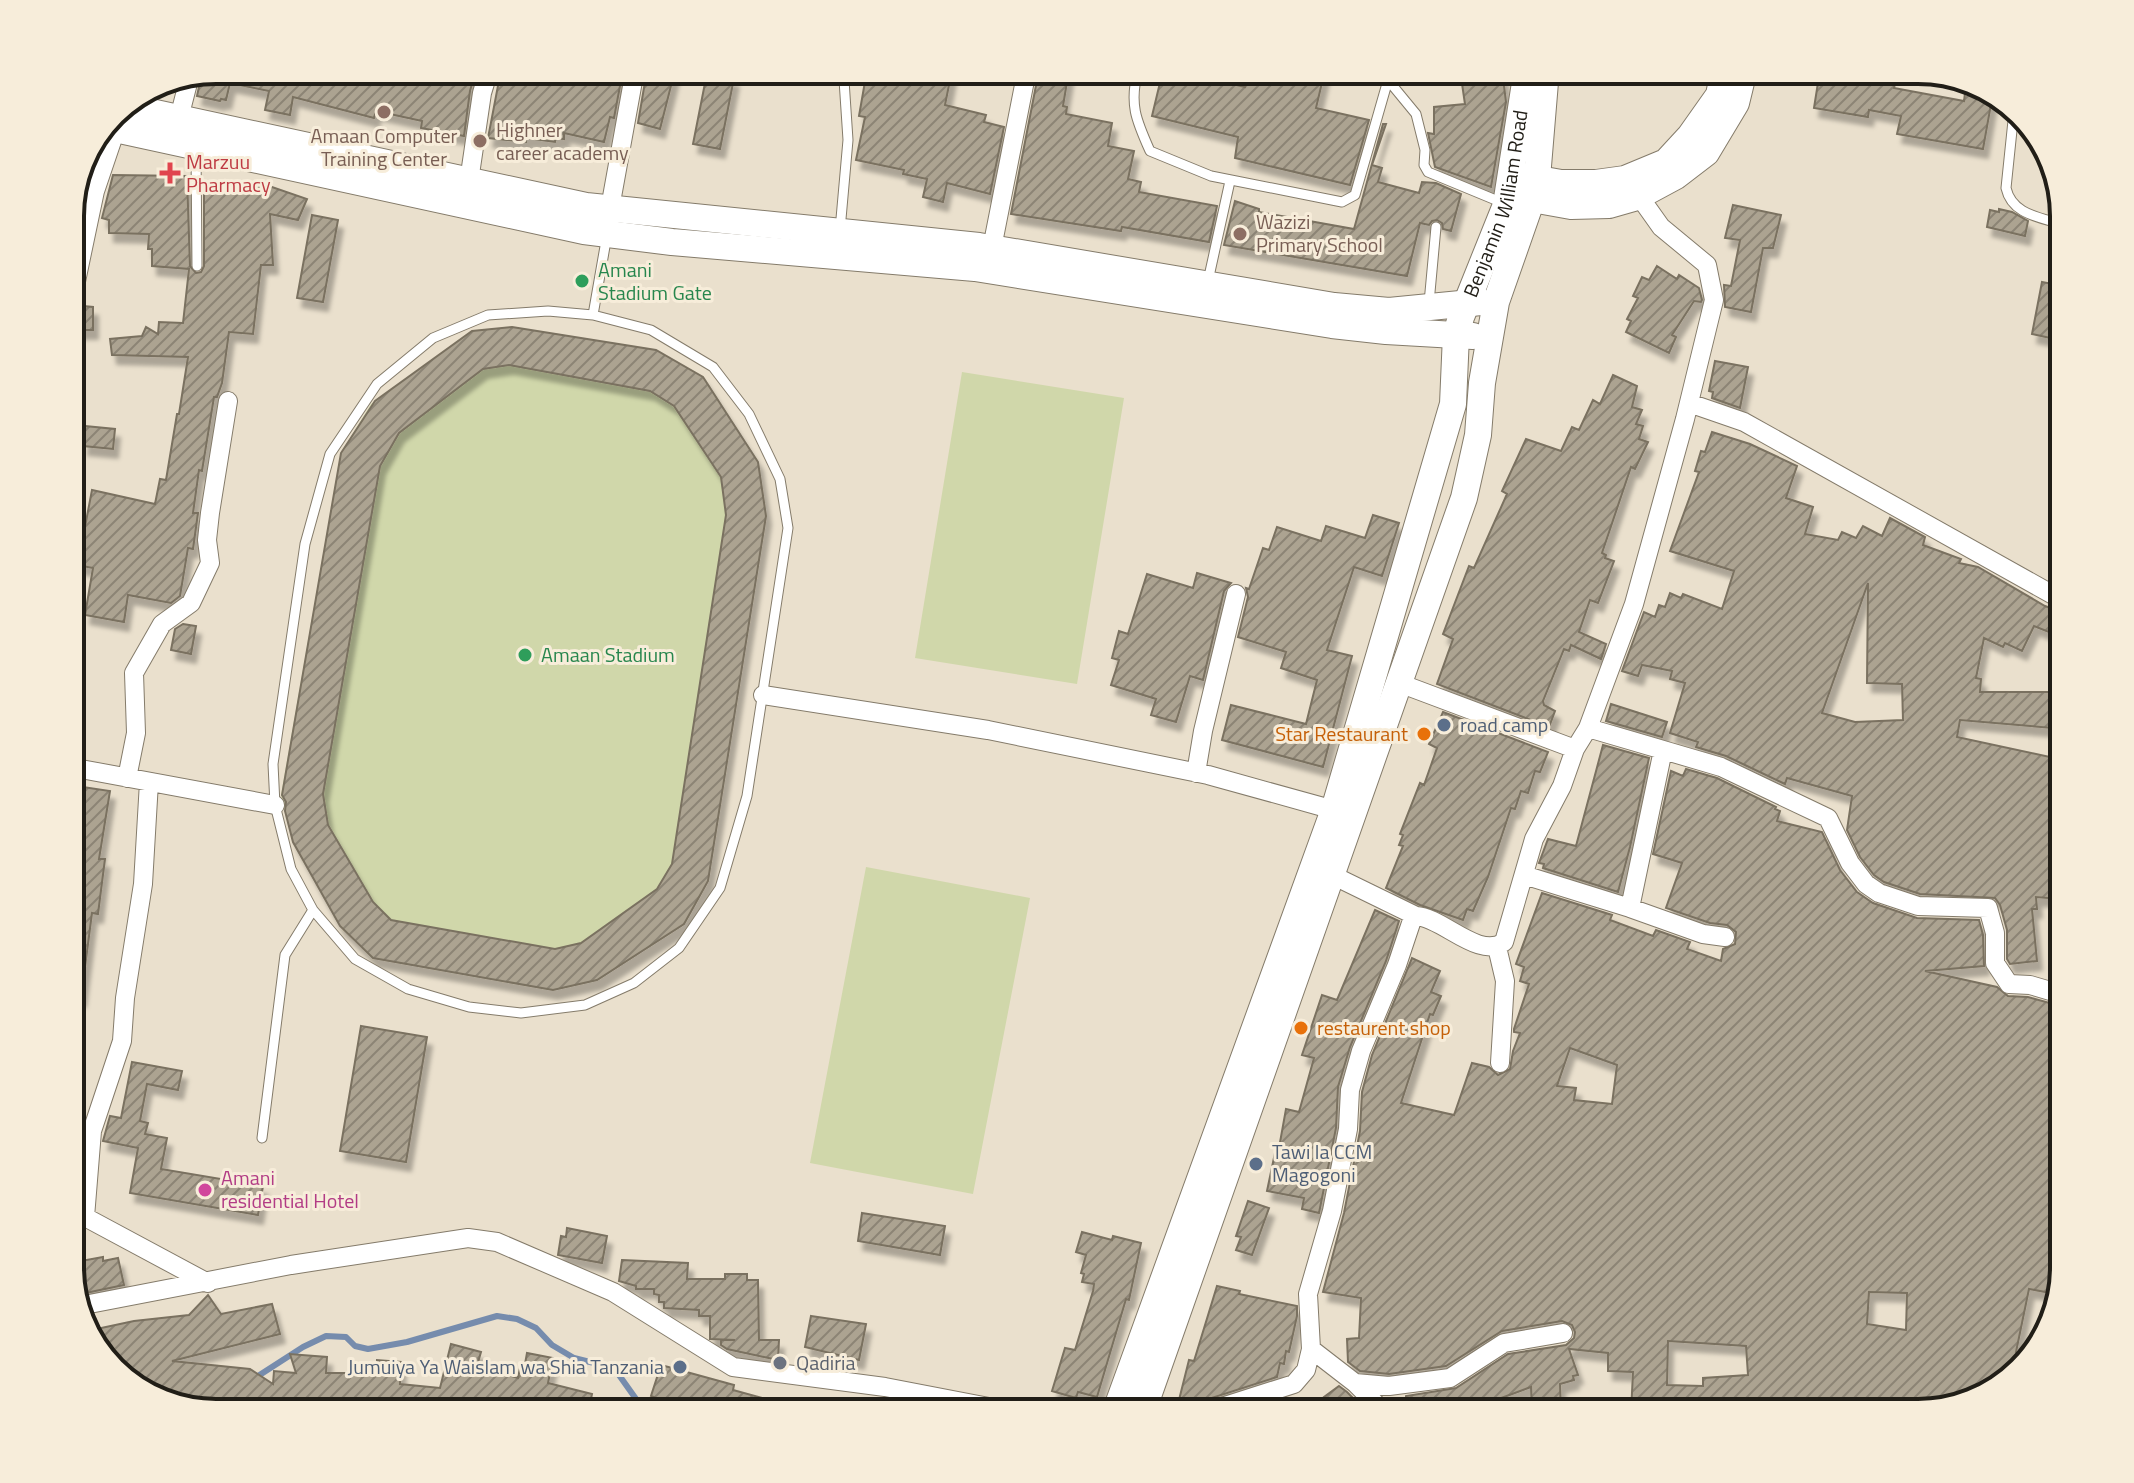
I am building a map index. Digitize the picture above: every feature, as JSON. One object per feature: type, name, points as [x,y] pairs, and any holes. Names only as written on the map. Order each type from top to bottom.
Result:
[{"type":"main road","name":"Benjamin William Road","points":[[1120,1399],[1334,810],[1453,404],[1456,335],[1461,317],[1519,190],[1526,84]]},
{"type":"main road","name":"Benjamin William Road","points":[[1147,1399],[1464,498],[1478,435],[1489,336],[1543,84]]},
{"type":"main road","points":[[1634,187],[1666,162],[1690,136],[1719,95],[1721,84]]},
{"type":"main road","points":[[1519,190],[1587,184],[1634,187],[1676,176],[1706,153],[1736,103],[1741,84]]},
{"type":"main road","points":[[126,120],[179,118],[469,181],[608,222],[975,268],[1332,325],[1489,336]]},
{"type":"main road","points":[[123,123],[196,147],[510,216],[840,233],[992,248],[1334,306],[1389,311],[1496,302]]},
{"type":"street","points":[[469,181],[485,84]]},
{"type":"street","points":[[608,222],[633,84]]},
{"type":"street","points":[[992,248],[1024,84]]},
{"type":"street","points":[[179,118],[187,88]]},
{"type":"street","points":[[84,243],[110,137]]},
{"type":"street","points":[[1332,875],[1477,943],[1497,947],[1504,942],[1534,839],[1562,786],[1575,749],[1588,728],[1634,604],[1714,300],[1707,265],[1661,227],[1634,187]]},
{"type":"street","points":[[127,778],[136,733],[134,673],[162,624],[191,603],[210,563],[207,540],[228,401]]},
{"type":"street","points":[[1689,403],[1744,422],[2050,593]]},
{"type":"street","points":[[1196,773],[1236,594]]},
{"type":"street","points":[[1399,683],[1575,749]]},
{"type":"street","points":[[763,695],[988,730],[1196,773],[1334,810]]},
{"type":"street","points":[[1588,728],[1721,767],[1828,818],[1850,863],[1866,884],[1879,893],[1918,906],[1988,908],[1995,933],[1995,963],[2009,984],[2030,985],[2050,991]]},
{"type":"street","points":[[1630,908],[1663,750]]},
{"type":"street","points":[[84,770],[275,805]]},
{"type":"street","points":[[84,1181],[92,1131],[122,1041],[125,998],[143,884],[149,782]]},
{"type":"street","points":[[1524,875],[1703,934],[1725,937]]},
{"type":"street","points":[[1247,1399],[1294,1384],[1306,1370],[1311,1349],[1308,1294],[1332,1211],[1348,1129],[1350,1090],[1361,1051],[1416,916]]},
{"type":"street","points":[[1497,947],[1505,981],[1500,1063]]},
{"type":"street","points":[[84,1222],[208,1283]]},
{"type":"street","points":[[89,1304],[291,1265],[468,1238],[497,1242],[613,1292],[733,1367],[885,1387],[947,1399]]},
{"type":"street","points":[[1355,1383],[1389,1386],[1450,1378],[1504,1343],[1563,1333]]},
{"type":"street","points":[[1311,1349],[1371,1399]]},
{"type":"lane","points":[[840,233],[848,140],[844,84]]},
{"type":"lane","points":[[1134,84],[1135,118],[1150,151],[1211,176],[1329,200],[1349,200],[1355,195],[1385,84]]},
{"type":"lane","points":[[1394,84],[1416,114],[1425,150],[1425,169],[1443,183],[1519,190]]},
{"type":"lane","points":[[2013,125],[2006,188],[2008,197],[2015,208],[2050,220]]},
{"type":"lane","points":[[196,147],[197,266]]},
{"type":"lane","points":[[1207,284],[1230,181]]},
{"type":"lane","points":[[593,315],[608,222]]},
{"type":"lane","points":[[1429,307],[1436,227]]},
{"type":"lane","points":[[548,311],[593,315],[651,330],[713,367],[749,414],[780,479],[788,528],[763,695],[747,796],[720,888],[679,948],[634,983],[585,1005],[521,1013],[469,1007],[408,989],[355,959],[313,910],[291,869],[275,805],[273,764],[305,544],[330,454],[377,384],[433,338],[488,315],[548,311]]},
{"type":"lane","points":[[262,1138],[285,955],[313,910]]},
{"type":"green space","name":"Amaan Stadium","points":[[512,327],[656,350],[703,377],[758,461],[766,516],[708,881],[684,924],[597,980],[373,958],[340,926],[293,842],[281,795],[341,453],[371,404],[472,331]]},
{"type":"green space","points":[[962,372],[1124,398],[1077,684],[915,658]]},
{"type":"green space","points":[[866,867],[1030,898],[973,1194],[810,1163]]},
{"type":"building","points":[[230,84],[226,100],[197,96],[199,86]]},
{"type":"building","points":[[235,84],[472,84],[464,136],[421,128],[422,121],[376,111],[374,118],[293,97],[290,115],[265,110],[269,91]]},
{"type":"building","points":[[498,84],[620,84],[614,118],[610,117],[604,142],[564,133],[564,139],[556,138],[555,142],[488,138]]},
{"type":"building","points":[[645,84],[671,84],[660,129],[638,123]]},
{"type":"building","points":[[705,84],[733,84],[720,149],[693,144]]},
{"type":"building","points":[[865,84],[949,84],[945,105],[986,115],[984,122],[1004,127],[990,194],[947,183],[943,202],[923,197],[927,179],[903,174],[904,170],[856,160],[865,117],[859,116]]},
{"type":"building","points":[[1036,84],[1067,84],[1063,106],[1067,107],[1066,114],[1112,123],[1108,146],[1134,151],[1128,179],[1141,182],[1139,192],[1217,206],[1209,242],[1122,227],[1121,231],[1011,214]]},
{"type":"building","points":[[1160,84],[1233,84],[1245,87],[1246,84],[1322,84],[1316,108],[1369,120],[1350,185],[1235,158],[1238,137],[1152,116]]},
{"type":"building","points":[[1462,84],[1504,84],[1506,102],[1491,187],[1435,167],[1428,133],[1434,134],[1434,107],[1465,104]]},
{"type":"building","points":[[1818,84],[1895,84],[1894,88],[1964,101],[1965,93],[1991,105],[1983,149],[1897,134],[1901,116],[1869,110],[1868,117],[1814,108]]},
{"type":"building","points":[[1383,124],[1386,124],[1372,165],[1382,168],[1378,182],[1419,193],[1422,182],[1436,183],[1461,194],[1451,231],[1443,229],[1442,223],[1437,220],[1429,225],[1420,223],[1407,276],[1224,245],[1235,201],[1259,209],[1259,212],[1354,229]]},
{"type":"building","points":[[113,175],[187,176],[190,266],[196,273],[201,272],[204,266],[204,190],[272,187],[307,199],[298,220],[270,214],[273,265],[261,265],[253,334],[229,332],[222,383],[217,397],[214,397],[202,471],[199,470],[193,513],[198,513],[193,549],[188,548],[180,596],[171,603],[128,595],[124,622],[85,615],[93,568],[84,566],[84,532],[92,490],[155,504],[160,479],[166,480],[188,357],[112,355],[110,339],[142,336],[146,327],[158,334],[159,322],[183,323],[189,269],[152,266],[149,234],[109,233],[109,220],[102,218]]},
{"type":"building","points":[[1733,205],[1781,215],[1773,248],[1763,248],[1751,312],[1725,307],[1724,285],[1731,286],[1740,240],[1725,238]]},
{"type":"building","points":[[1999,209],[2028,221],[2025,236],[1987,227],[1990,210],[1999,212]]},
{"type":"building","points":[[312,215],[338,220],[323,302],[297,298]]},
{"type":"building","points":[[1657,266],[1699,288],[1702,300],[1694,301],[1672,335],[1676,337],[1669,353],[1626,332],[1631,321],[1627,319],[1638,298],[1633,296],[1642,277],[1649,280]]},
{"type":"building","points":[[2042,282],[2050,283],[2050,338],[2032,334]]},
{"type":"building","points":[[84,306],[93,307],[93,330],[84,330]]},
{"type":"building","points":[[512,327],[656,350],[703,377],[758,462],[766,516],[708,881],[684,924],[597,980],[553,990],[373,958],[340,926],[293,842],[282,795],[341,453],[375,401],[472,331]],"holes":[[[509,365],[650,391],[674,406],[721,477],[726,515],[672,864],[657,889],[581,943],[555,949],[391,920],[373,902],[328,825],[323,794],[380,466],[399,433],[483,369]]]},
{"type":"building","points":[[1715,361],[1748,367],[1740,408],[1712,398],[1713,392],[1709,391]]},
{"type":"building","points":[[1613,375],[1637,386],[1632,407],[1642,410],[1636,424],[1643,426],[1639,439],[1648,442],[1635,469],[1631,467],[1602,553],[1606,555],[1605,558],[1614,561],[1598,603],[1590,600],[1579,632],[1606,644],[1601,659],[1571,645],[1569,651],[1564,649],[1543,701],[1544,705],[1555,711],[1549,727],[1437,684],[1453,639],[1443,634],[1469,566],[1474,568],[1507,494],[1502,491],[1526,439],[1561,451],[1572,427],[1579,430],[1593,400],[1600,404]]},
{"type":"building","points":[[85,426],[115,429],[113,449],[84,446]]},
{"type":"building","points":[[1712,432],[1750,444],[1797,466],[1786,498],[1813,507],[1805,534],[1838,540],[1842,532],[1856,538],[1863,526],[1882,536],[1890,518],[1925,537],[1923,545],[1961,559],[1959,563],[1978,567],[2050,608],[2050,632],[2034,626],[2022,651],[1984,638],[1976,678],[1981,679],[1980,692],[2050,692],[2050,728],[1960,720],[1957,737],[2050,757],[2050,898],[2036,897],[2037,909],[2032,909],[2037,961],[2010,964],[2007,959],[2007,930],[1995,898],[1920,894],[1884,882],[1874,875],[1860,857],[1847,830],[1852,796],[1787,778],[1785,784],[1726,756],[1696,747],[1698,742],[1670,733],[1685,683],[1670,679],[1672,671],[1642,665],[1638,676],[1622,671],[1644,612],[1655,617],[1659,605],[1665,607],[1670,593],[1681,598],[1683,594],[1722,609],[1734,571],[1670,551],[1699,472],[1695,471],[1701,451],[1705,452]],"holes":[[[1868,583],[1867,683],[1902,684],[1903,720],[1855,722],[1822,713]]]},
{"type":"building","points":[[1373,515],[1399,523],[1382,576],[1354,567],[1327,650],[1352,656],[1323,767],[1222,740],[1231,705],[1306,724],[1317,680],[1281,668],[1286,652],[1238,637],[1248,597],[1246,588],[1249,589],[1263,548],[1269,550],[1277,527],[1321,541],[1326,526],[1365,538]]},
{"type":"building","points":[[1197,573],[1231,583],[1224,591],[1203,680],[1190,676],[1176,722],[1151,715],[1156,699],[1111,685],[1119,660],[1112,658],[1119,631],[1128,634],[1147,574],[1193,588]]},
{"type":"building","points":[[183,624],[196,626],[191,654],[171,650],[175,629]]},
{"type":"building","points":[[1611,704],[1667,722],[1662,737],[1606,721]]},
{"type":"building","points":[[1443,712],[1548,752],[1540,772],[1535,771],[1528,793],[1521,791],[1515,809],[1511,808],[1488,877],[1473,911],[1467,909],[1463,920],[1420,905],[1386,888],[1403,846],[1399,845],[1403,835],[1400,834],[1420,783],[1424,785],[1437,748],[1429,744]]},
{"type":"building","points":[[1603,745],[1649,758],[1618,892],[1543,868],[1544,864],[1539,863],[1548,839],[1576,846]]},
{"type":"building","points":[[1686,769],[1717,778],[1776,807],[1780,811],[1777,821],[1822,832],[1840,870],[1857,892],[1873,903],[1917,918],[1979,920],[1984,966],[1925,971],[1997,987],[2008,996],[2050,1003],[2048,1292],[2029,1289],[2018,1353],[1992,1377],[1977,1385],[1961,1392],[1918,1399],[1632,1399],[1633,1372],[1608,1371],[1608,1353],[1569,1349],[1578,1375],[1573,1376],[1574,1380],[1560,1384],[1561,1399],[1531,1399],[1531,1387],[1499,1399],[1406,1399],[1406,1396],[1456,1388],[1508,1354],[1566,1345],[1574,1338],[1575,1332],[1572,1325],[1562,1321],[1502,1331],[1446,1366],[1389,1374],[1360,1371],[1348,1362],[1347,1339],[1359,1338],[1361,1298],[1323,1292],[1344,1213],[1360,1131],[1362,1092],[1372,1055],[1412,958],[1440,971],[1431,992],[1441,996],[1433,1015],[1430,1014],[1401,1103],[1454,1115],[1472,1063],[1489,1067],[1498,1075],[1510,1069],[1520,1033],[1514,1032],[1514,1029],[1529,984],[1520,981],[1524,967],[1516,964],[1542,893],[1612,915],[1610,920],[1653,936],[1656,930],[1690,942],[1687,949],[1721,961],[1723,949],[1735,944],[1736,932],[1727,925],[1710,923],[1666,908],[1682,863],[1653,854],[1671,771],[1683,776]],"holes":[[[1570,1048],[1617,1065],[1612,1104],[1574,1100],[1576,1088],[1557,1086]],[[1869,1292],[1907,1293],[1906,1330],[1867,1324]],[[1668,1341],[1746,1346],[1748,1375],[1703,1378],[1703,1386],[1667,1385]]]},
{"type":"building","points":[[84,787],[110,791],[99,859],[105,859],[98,914],[92,913],[84,975]]},
{"type":"building","points":[[1375,910],[1399,921],[1350,1047],[1338,1087],[1336,1128],[1319,1213],[1302,1209],[1304,1198],[1267,1191],[1286,1109],[1299,1112],[1314,1058],[1302,1055],[1322,995],[1337,1000]]},
{"type":"building","points":[[361,1026],[427,1037],[406,1162],[340,1151]]},
{"type":"building","points":[[132,1062],[182,1071],[178,1090],[147,1084],[140,1121],[148,1123],[145,1134],[167,1138],[161,1169],[263,1186],[258,1215],[130,1193],[138,1148],[103,1141],[110,1116],[121,1118]]},
{"type":"building","points":[[1248,1201],[1269,1208],[1252,1255],[1236,1250],[1241,1237],[1236,1236]]},
{"type":"building","points":[[862,1213],[945,1226],[940,1255],[858,1241]]},
{"type":"building","points":[[567,1228],[607,1236],[602,1263],[558,1255],[561,1236],[566,1237]]},
{"type":"building","points":[[1082,1232],[1141,1243],[1129,1300],[1126,1299],[1097,1397],[1078,1392],[1076,1398],[1052,1391],[1065,1348],[1075,1350],[1093,1291],[1094,1284],[1082,1282],[1086,1255],[1076,1252]]},
{"type":"building","points":[[118,1258],[124,1285],[87,1293],[84,1260]]},
{"type":"building","points":[[622,1260],[688,1263],[687,1279],[725,1279],[725,1274],[747,1274],[747,1280],[758,1280],[759,1340],[779,1340],[778,1360],[727,1349],[721,1345],[721,1340],[735,1340],[710,1339],[710,1316],[699,1316],[699,1310],[664,1308],[664,1302],[659,1302],[659,1295],[654,1294],[654,1289],[636,1289],[636,1286],[619,1281]]},
{"type":"building","points":[[1217,1286],[1240,1291],[1239,1294],[1297,1306],[1289,1352],[1286,1351],[1284,1364],[1280,1363],[1277,1377],[1209,1399],[1179,1399],[1189,1360],[1194,1361]]},
{"type":"building","points":[[208,1295],[221,1314],[272,1304],[280,1334],[172,1361],[250,1369],[273,1384],[274,1371],[296,1373],[290,1354],[327,1357],[326,1373],[377,1372],[377,1360],[401,1362],[400,1384],[440,1388],[451,1344],[481,1352],[477,1366],[518,1378],[527,1353],[553,1358],[548,1383],[592,1394],[591,1399],[198,1398],[181,1395],[142,1377],[111,1348],[100,1328],[189,1315]]},
{"type":"building","points":[[811,1316],[866,1324],[859,1360],[805,1347]]},
{"type":"building","points":[[661,1365],[734,1385],[733,1390],[766,1399],[659,1399],[651,1396]]},
{"type":"building","points":[[1339,1386],[1354,1399],[1325,1399]]},
{"type":"waterway","points":[[255,1378],[326,1336],[346,1337],[355,1346],[368,1349],[407,1342],[497,1316],[517,1319],[536,1328],[552,1345],[574,1358],[614,1368],[636,1399]]},
{"type":"place","name":"Amaan Computer Training Center","points":[[384,112]]},
{"type":"place","name":"Highner career academy","points":[[480,141]]},
{"type":"place","name":"Marzuu Pharmacy","points":[[170,173]]},
{"type":"place","name":"Wazizi Primary School","points":[[1240,234]]},
{"type":"place","name":"Amani Stadium Gate","points":[[582,281]]},
{"type":"place","name":"Amaan Stadium","points":[[525,655]]},
{"type":"place","name":"road camp","points":[[1444,725]]},
{"type":"place","name":"Star Restaurant","points":[[1424,734]]},
{"type":"place","name":"restaurent shop","points":[[1301,1028]]},
{"type":"place","name":"Tawi la CCM Magogoni","points":[[1256,1164]]},
{"type":"place","name":"Amani residential Hotel","points":[[205,1190]]},
{"type":"place","name":"Qadiria","points":[[780,1363]]},
{"type":"place","name":"Jumuiya Ya Waislam wa Shia Tanzania","points":[[680,1367]]}]
